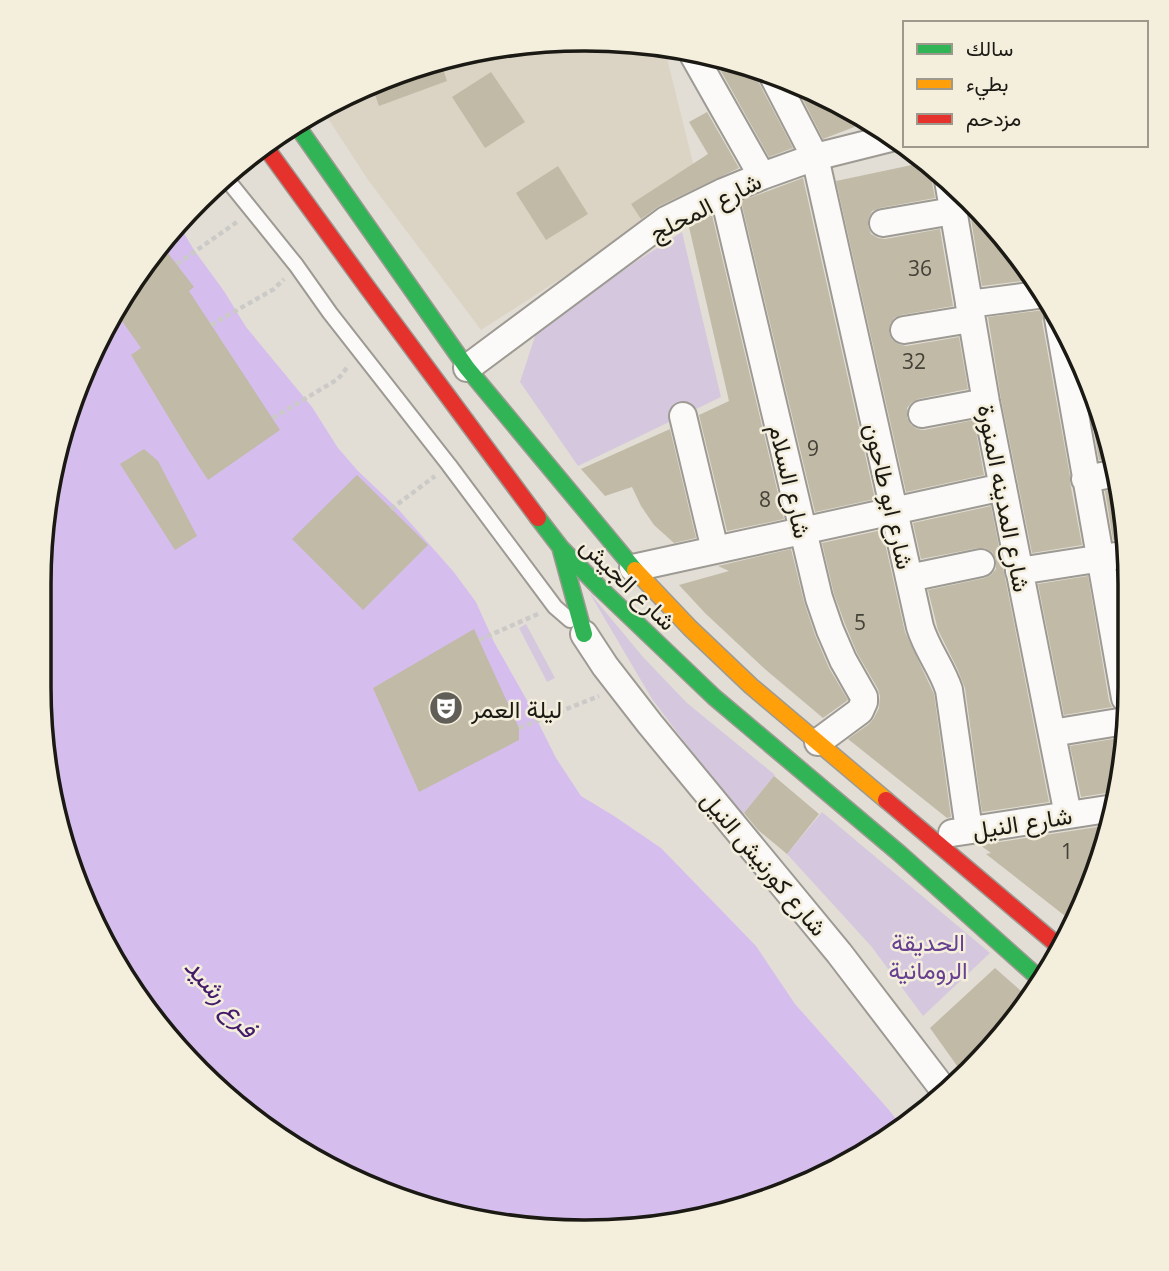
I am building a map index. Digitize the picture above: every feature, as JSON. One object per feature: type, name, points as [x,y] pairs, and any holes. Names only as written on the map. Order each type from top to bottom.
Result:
[{"type":"main road","name":"شارع الجيش","points":[[302,132],[467,368],[633,568],[751,686],[1053,941]]},
{"type":"main road","name":"شارع الجيش","points":[[270,154],[561,548],[714,696],[899,853],[1034,974]]},
{"type":"main road","points":[[561,548],[584,634]]},
{"type":"street","points":[[698,63],[762,176]]},
{"type":"street","name":"شارع ابو طاحون","points":[[779,87],[815,157],[909,578],[925,641],[949,690],[970,830]]},
{"type":"street","name":"شارع المحلج","points":[[467,368],[666,220],[762,176],[876,138]]},
{"type":"street","name":"شارع السلام","points":[[723,192],[819,598],[843,660],[864,696],[860,711],[818,742]]},
{"type":"street","name":"شارع المدينه المنورة","points":[[951,197],[986,401],[1068,815]]},
{"type":"street","points":[[883,223],[953,211]]},
{"type":"street","points":[[904,330],[1034,297]]},
{"type":"street","points":[[1076,375],[1084,402],[1085,478],[1110,557],[1118,636]]},
{"type":"street","points":[[922,414],[986,401]]},
{"type":"street","points":[[682,416],[715,550]]},
{"type":"street","points":[[1085,478],[1107,475]]},
{"type":"street","points":[[633,568],[1003,487]]},
{"type":"street","points":[[1019,570],[1110,557]]},
{"type":"street","points":[[909,578],[981,564]]},
{"type":"street","name":"شارع كورنيش النيل","points":[[584,634],[650,724],[839,953],[940,1085]]},
{"type":"street","points":[[1052,733],[1117,723]]},
{"type":"street","name":"شارع النيل","points":[[930,837],[1104,810]]},
{"type":"lane","points":[[231,185],[449,465],[555,607],[584,634]]},
{"type":"path","points":[[177,264],[252,211]]},
{"type":"path","points":[[211,324],[274,289]]},
{"type":"path","points":[[273,418],[338,379]]},
{"type":"path","points":[[391,509],[424,484]]},
{"type":"path","points":[[479,640],[555,607]]},
{"type":"path","points":[[519,728],[622,687]]},
{"type":"shaded area","points":[[584,51],[667,57],[699,187],[694,193],[481,330],[368,180],[327,117],[380,91],[446,69],[515,55]]},
{"type":"green space","points":[[682,232],[721,397],[578,466],[520,382],[539,324]]},
{"type":"green space","points":[[589,592],[643,657],[687,703],[775,775],[741,817],[652,699]]},
{"type":"green space","points":[[526,624],[555,678],[547,682],[519,628]]},
{"type":"green space","name":"الحديقة الرومانية","points":[[822,812],[990,953],[923,1016],[871,946],[787,854]]},
{"type":"water","name":"فرع رشيد","points":[[184,232],[246,327],[312,407],[338,448],[398,509],[453,571],[476,602],[494,642],[556,758],[581,796],[661,848],[756,946],[795,1004],[896,1119],[851,1149],[789,1180],[723,1202],[654,1216],[619,1219],[515,1216],[446,1202],[413,1192],[380,1180],[318,1149],[260,1110],[233,1088],[207,1064],[161,1011],[122,953],[106,923],[91,891],[69,825],[55,756],[52,721],[51,584],[55,515],[61,480],[69,446],[91,380],[122,318],[161,260]]},
{"type":"building","points":[[719,68],[758,80],[793,148],[769,157]]},
{"type":"building","points":[[443,70],[447,81],[379,106],[375,94]]},
{"type":"building","points":[[491,72],[525,122],[485,148],[452,97]]},
{"type":"building","points":[[802,97],[857,126],[823,139]]},
{"type":"building","points":[[707,112],[739,168],[659,206],[641,219],[631,204],[708,154],[689,122]]},
{"type":"building","points":[[913,165],[932,180],[935,198],[872,211],[868,226],[871,234],[885,239],[940,229],[953,306],[901,315],[894,318],[890,324],[889,333],[892,340],[906,346],[959,337],[968,389],[918,399],[907,408],[907,418],[911,425],[924,430],[974,420],[984,475],[906,492],[836,181]]},
{"type":"building","points":[[558,166],[588,214],[546,240],[516,193]]},
{"type":"building","points":[[803,178],[875,499],[815,512],[741,201]]},
{"type":"building","points":[[712,215],[784,519],[727,531],[699,415],[729,401],[689,227]]},
{"type":"building","points":[[970,216],[1023,281],[982,286]]},
{"type":"building","points":[[167,252],[194,287],[189,291],[280,430],[208,480],[131,355],[141,348],[121,320]]},
{"type":"building","points":[[1042,310],[1044,313],[1042,321],[1082,545],[1032,553],[1001,399],[988,317]]},
{"type":"building","points":[[1092,420],[1103,459],[1099,460]]},
{"type":"building","points":[[670,429],[696,538],[674,543],[654,525],[632,487],[605,496],[581,469]]},
{"type":"building","points":[[144,449],[158,461],[197,536],[175,550],[120,464]]},
{"type":"building","points":[[357,475],[428,545],[363,610],[292,539]]},
{"type":"building","points":[[1110,490],[1116,540],[1113,540],[1105,491]]},
{"type":"building","points":[[991,506],[1049,802],[982,812],[965,688],[938,630],[928,590],[985,578],[996,569],[996,559],[992,552],[978,548],[921,559],[913,523]]},
{"type":"building","points":[[882,530],[905,632],[934,694],[951,817],[947,818],[848,739],[874,718],[879,708],[880,696],[845,624],[834,594],[822,543]]},
{"type":"building","points":[[791,549],[815,635],[829,668],[848,700],[823,718],[766,670],[679,585],[729,571],[718,566]]},
{"type":"building","points":[[1088,576],[1112,707],[1064,715],[1038,584]]},
{"type":"building","name":"ليلة العمر","points":[[474,629],[519,728],[519,740],[419,792],[373,688]]},
{"type":"building","points":[[1115,739],[1108,793],[1081,797],[1070,746]]},
{"type":"building","points":[[774,776],[819,814],[787,854],[758,830],[744,813]]},
{"type":"building","points":[[1100,827],[1078,891],[1066,917],[986,854],[991,853],[980,845]]},
{"type":"building","points":[[995,968],[1022,992],[986,1038],[958,1067],[930,1028]]},
{"type":"traffic: fast","points":[[302,132],[467,368],[635,570]]},
{"type":"traffic: fast","points":[[538,518],[561,548],[601,589],[714,697],[899,853],[1034,974]]},
{"type":"traffic: fast","points":[[561,550],[584,634]]},
{"type":"traffic: slow","points":[[635,570],[690,628],[751,686],[886,800]]},
{"type":"traffic: jam","points":[[270,154],[538,518]]},
{"type":"traffic: jam","points":[[886,800],[1053,941]]},
{"type":"place","name":"ليلة العمر","points":[[446,708]]}]
